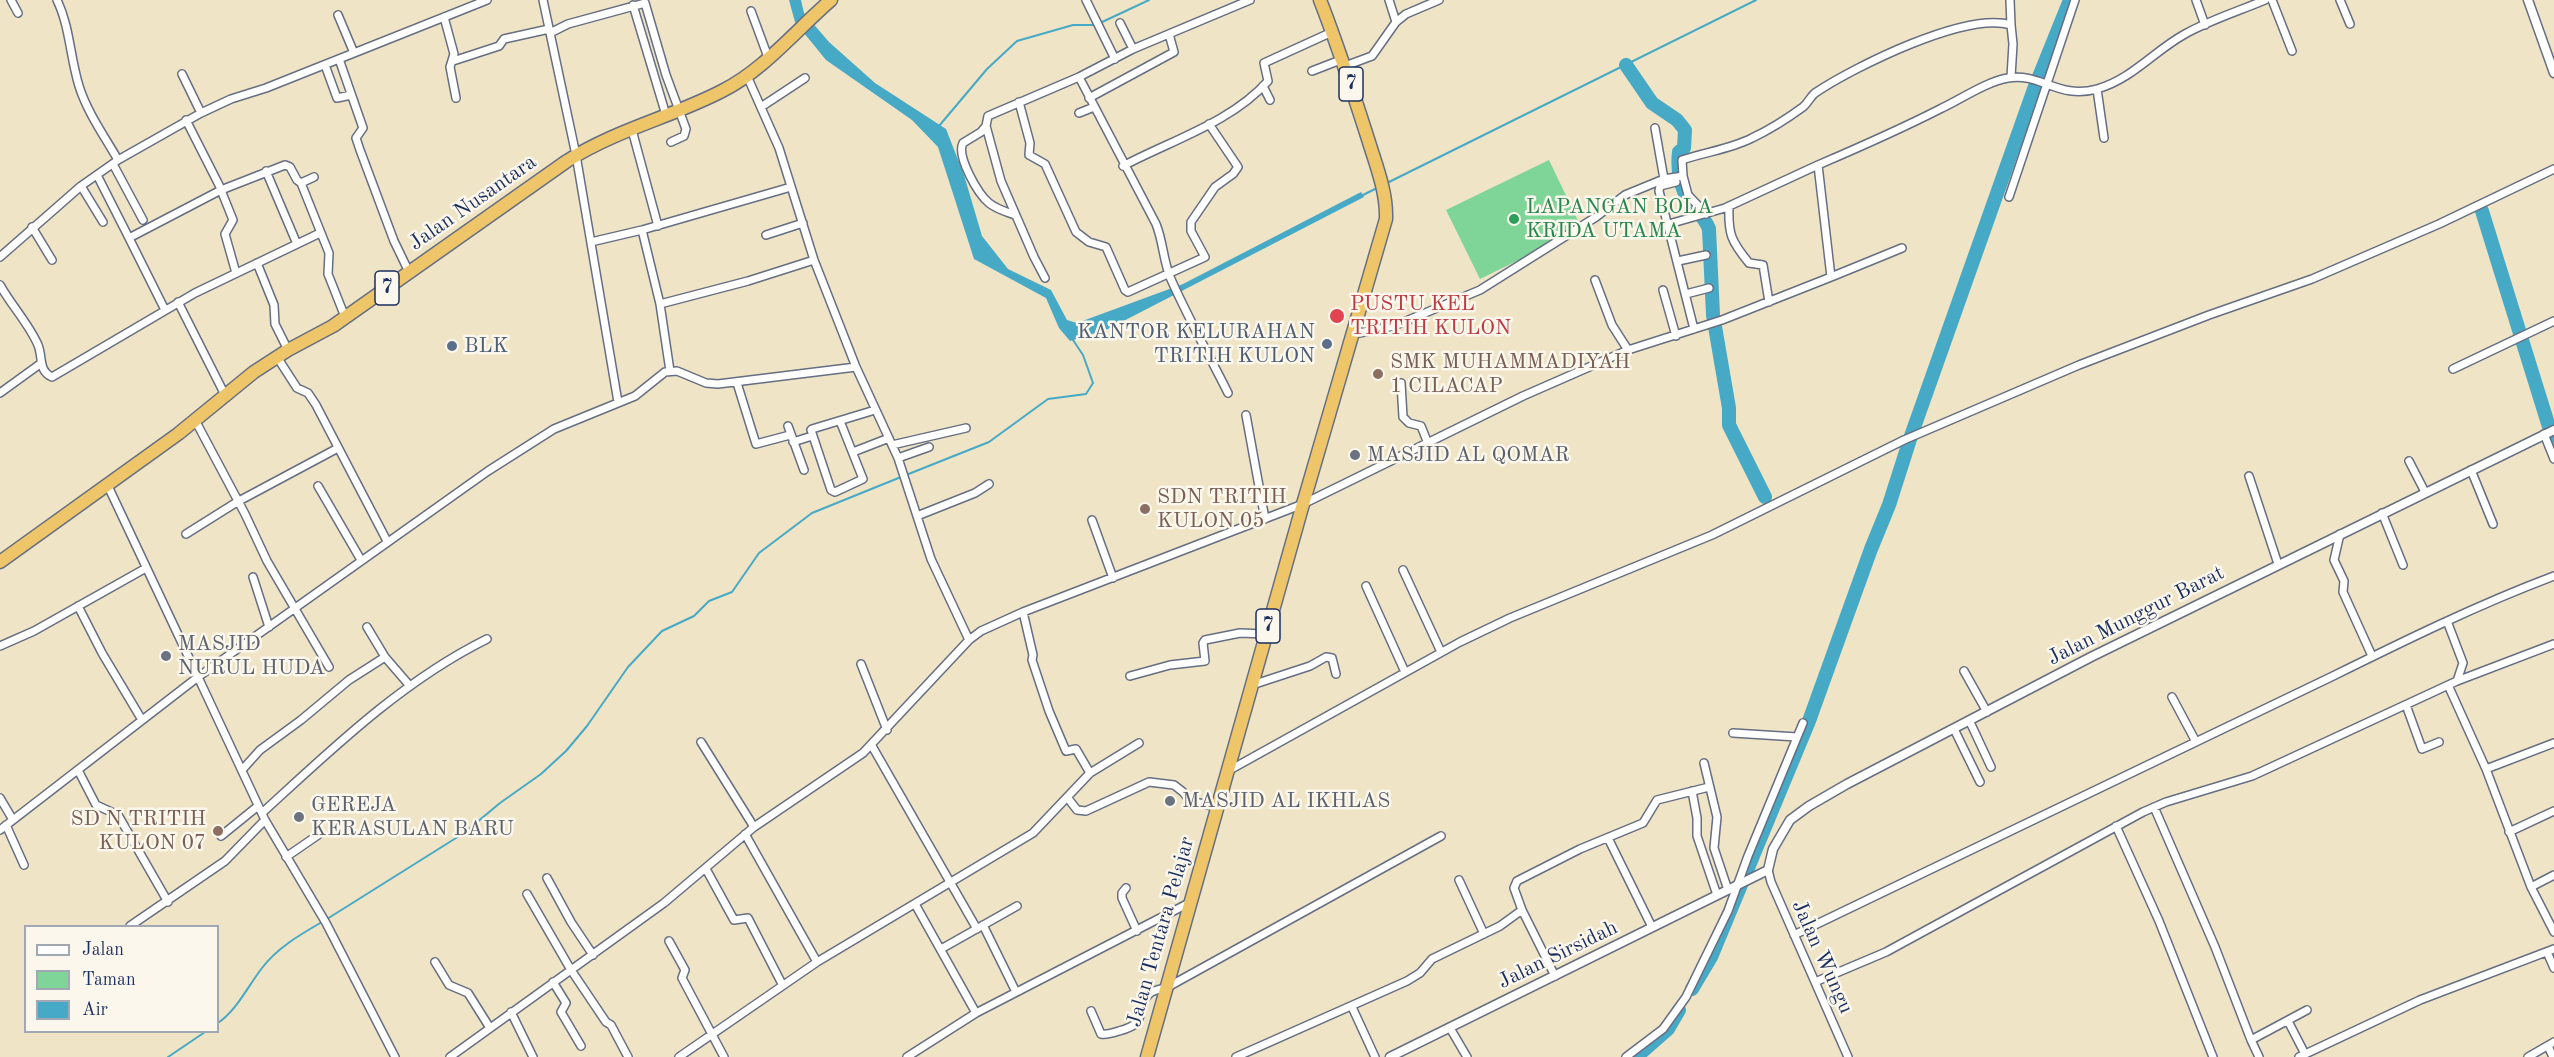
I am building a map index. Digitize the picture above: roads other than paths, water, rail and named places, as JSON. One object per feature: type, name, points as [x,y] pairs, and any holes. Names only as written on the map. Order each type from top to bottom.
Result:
[{"type":"highway","name":"Jalan Nusantara","points":[[0,562],[195,420],[277,357],[345,317],[576,155],[722,91],[747,76],[831,0]]},
{"type":"highway","name":"7","points":[[1320,0],[1344,63]]},
{"type":"highway","name":"Jalan Tentara Pelajar","points":[[1147,1057],[1303,504],[1384,233],[1387,208],[1384,195],[1344,63]]},
{"type":"street","points":[[11,0],[18,13]]},
{"type":"street","points":[[57,0],[68,32],[79,87],[143,220]]},
{"type":"street","points":[[0,258],[32,227],[81,186],[186,120],[231,99],[266,88],[488,0]]},
{"type":"street","points":[[543,0],[576,155],[618,402]]},
{"type":"street","points":[[1086,0],[1115,59]]},
{"type":"street","points":[[1045,278],[1001,181],[986,126],[988,116],[1250,0]]},
{"type":"street","points":[[1389,0],[1396,22]]},
{"type":"street","points":[[1312,71],[1372,56],[1396,22],[1419,8],[1439,0]]},
{"type":"street","points":[[2010,0],[2013,44],[2011,77]]},
{"type":"street","points":[[2009,197],[2075,0]]},
{"type":"street","points":[[2196,0],[2205,25]]},
{"type":"street","points":[[1669,224],[1729,206],[2011,77],[2024,77],[2065,92],[2097,89],[2129,75],[2183,35],[2265,0]]},
{"type":"street","points":[[2272,0],[2292,51]]},
{"type":"street","points":[[2340,0],[2350,24]]},
{"type":"street","points":[[2528,0],[2554,74]]},
{"type":"street","points":[[453,61],[499,46],[504,39],[549,31],[644,2],[672,112]]},
{"type":"street","points":[[633,5],[672,112],[686,131],[684,136],[671,142]]},
{"type":"street","points":[[751,10],[768,57]]},
{"type":"street","points":[[338,15],[354,53]]},
{"type":"street","points":[[444,17],[454,53],[450,67],[456,98]]},
{"type":"street","points":[[1705,214],[1688,195],[1679,178],[1682,160],[1752,139],[1805,106],[1812,95],[1868,64],[1933,37],[1965,26],[1992,21],[2011,25]]},
{"type":"street","points":[[1120,22],[1133,50]]},
{"type":"street","points":[[1123,166],[1172,144],[1229,112],[1263,86],[1269,78],[1264,63],[1332,32]]},
{"type":"street","points":[[1089,98],[1174,52],[1169,34]]},
{"type":"street","points":[[339,59],[363,130],[356,138],[394,241],[409,272]]},
{"type":"street","points":[[325,65],[337,98],[351,95]]},
{"type":"street","points":[[182,74],[201,113]]},
{"type":"street","points":[[747,76],[779,148],[814,260],[856,367],[898,458],[931,559],[969,640]]},
{"type":"street","points":[[1078,77],[1162,239],[1162,252],[1170,275],[1227,393]]},
{"type":"street","points":[[761,107],[805,78]]},
{"type":"street","points":[[1263,86],[1270,100]]},
{"type":"street","points":[[2097,89],[2104,138]]},
{"type":"street","points":[[1019,102],[1030,143],[1029,155],[1045,164],[1076,232],[1089,242],[1106,247],[1125,291],[1136,290],[1205,257],[1191,231],[1191,222],[1215,188],[1237,171],[1238,165],[1209,124]]},
{"type":"street","points":[[1079,112],[1094,107]]},
{"type":"street","points":[[186,120],[221,190],[233,220],[225,234],[237,273]]},
{"type":"street","points":[[986,126],[981,132],[963,143],[961,153],[982,196],[993,207],[1016,214]]},
{"type":"street","points":[[1655,128],[1664,179]]},
{"type":"street","points":[[632,130],[658,226]]},
{"type":"street","points":[[129,238],[221,190],[266,171],[288,165],[301,183],[330,259],[328,274],[345,317]]},
{"type":"street","points":[[1818,165],[1831,277]]},
{"type":"street","points":[[1228,771],[1441,652],[1510,618],[1712,535],[1904,440],[2079,365],[2209,315],[2312,279],[2439,224],[2554,169]]},
{"type":"street","points":[[266,171],[297,244]]},
{"type":"street","points":[[98,175],[165,310]]},
{"type":"street","points":[[301,183],[314,177]]},
{"type":"street","points":[[1354,334],[1394,326],[1480,290],[1596,218],[1624,195],[1664,179],[1679,178]]},
{"type":"street","points":[[1679,178],[1659,187],[1694,329]]},
{"type":"street","points":[[81,186],[103,222]]},
{"type":"street","points":[[591,242],[658,226],[791,188]]},
{"type":"street","points":[[1729,206],[1728,230],[1749,263],[1763,265],[1770,302]]},
{"type":"street","points":[[766,236],[803,223]]},
{"type":"street","points":[[32,227],[52,260]]},
{"type":"street","points":[[642,230],[660,304],[669,371]]},
{"type":"street","points":[[0,285],[38,345],[40,364],[48,376],[52,377],[178,302],[320,233]]},
{"type":"street","points":[[450,1057],[593,955],[706,869],[754,827],[872,746],[914,697],[969,640],[981,632],[1023,612],[1303,504],[1427,441],[1628,350],[1722,320],[1902,248]]},
{"type":"street","points":[[1678,261],[1706,255]]},
{"type":"street","points":[[660,304],[748,281],[814,260]]},
{"type":"street","points":[[257,263],[274,305],[275,324],[288,350]]},
{"type":"street","points":[[1595,280],[1612,325],[1628,350]]},
{"type":"street","points":[[1686,294],[1709,288]]},
{"type":"street","points":[[1663,291],[1676,336]]},
{"type":"street","points":[[178,302],[225,395]]},
{"type":"street","points":[[2453,369],[2554,321]]},
{"type":"street","points":[[277,357],[297,388],[310,395],[387,541]]},
{"type":"street","points":[[0,393],[40,364]]},
{"type":"street","points":[[24,865],[3,828],[198,677],[387,541],[488,471],[554,429],[635,396],[669,371],[683,373],[706,383],[737,383],[856,367]]},
{"type":"street","points":[[737,383],[756,444],[812,436]]},
{"type":"street","points":[[1401,383],[1403,417],[1409,423],[1421,426],[1427,441]]},
{"type":"street","points":[[840,421],[863,479],[832,491],[812,436],[812,429],[875,410]]},
{"type":"street","points":[[1246,415],[1264,519]]},
{"type":"street","points":[[195,420],[267,561],[329,667]]},
{"type":"street","points":[[788,426],[804,470]]},
{"type":"street","points":[[853,452],[891,441],[966,428]]},
{"type":"street","points":[[2548,432],[2554,459]]},
{"type":"street","name":"Jalan Munggur Barat","points":[[1768,870],[1773,849],[1781,832],[1798,813],[1864,774],[1970,722],[2091,657],[2548,432]]},
{"type":"street","points":[[898,458],[929,447]]},
{"type":"street","points":[[186,534],[237,502],[338,448]]},
{"type":"street","points":[[2409,461],[2425,492]]},
{"type":"street","points":[[2471,470],[2493,524]]},
{"type":"street","points":[[2249,476],[2278,564]]},
{"type":"street","points":[[107,484],[262,813],[324,920],[395,1057]]},
{"type":"street","points":[[917,516],[975,493],[988,484]]},
{"type":"street","points":[[318,486],[361,560]]},
{"type":"street","points":[[2382,513],[2403,565]]},
{"type":"street","points":[[1092,520],[1113,578]]},
{"type":"street","points":[[2340,534],[2334,560],[2344,580],[2344,593],[2372,656]]},
{"type":"street","points":[[0,646],[34,631],[146,568]]},
{"type":"street","points":[[1403,570],[1441,652]]},
{"type":"street","points":[[1794,934],[2372,656],[2447,621],[2554,576]]},
{"type":"street","points":[[253,577],[269,627]]},
{"type":"street","points":[[1366,586],[1405,672]]},
{"type":"street","points":[[78,606],[102,653],[142,720]]},
{"type":"street","points":[[1023,612],[1033,655],[1032,660],[1049,711],[1066,751],[1076,749],[1090,773]]},
{"type":"street","points":[[2447,621],[2463,665],[2457,681]]},
{"type":"street","points":[[367,627],[385,657],[410,686]]},
{"type":"street","points":[[1130,676],[1170,665],[1205,661],[1203,643],[1205,640],[1240,633],[1266,634]]},
{"type":"street","points":[[139,924],[225,861],[262,813],[324,756],[410,686],[455,654],[487,639]]},
{"type":"street","points":[[1815,982],[1886,952],[2154,807],[2252,776],[2457,681],[2554,644]]},
{"type":"street","points":[[242,770],[260,750],[302,720],[349,680],[385,657]]},
{"type":"street","points":[[1252,686],[1310,666],[1326,657],[1330,657],[1335,664],[1336,674]]},
{"type":"street","points":[[861,664],[887,730]]},
{"type":"street","points":[[1964,672],[1988,712]]},
{"type":"street","points":[[2448,685],[2486,769],[2531,887],[2554,932]]},
{"type":"street","points":[[2172,697],[2195,740]]},
{"type":"street","points":[[2406,705],[2422,749],[2439,742]]},
{"type":"street","points":[[1970,722],[1991,767]]},
{"type":"street","points":[[1626,1057],[1663,1029],[1686,997],[1728,911],[1748,856],[1803,723]]},
{"type":"street","points":[[1954,729],[1980,782]]},
{"type":"street","points":[[1733,733],[1797,737]]},
{"type":"street","points":[[701,742],[754,827]]},
{"type":"street","points":[[679,1057],[782,984],[1033,833],[1090,773],[1139,743]]},
{"type":"street","points":[[2486,769],[2554,743]]},
{"type":"street","points":[[872,746],[950,884],[980,927],[1016,992]]},
{"type":"street","points":[[1704,763],[1717,821],[1714,848],[1728,890]]},
{"type":"street","points":[[78,770],[96,805],[118,815],[168,902]]},
{"type":"street","points":[[1067,797],[1077,810],[1086,811],[1149,782],[1174,785],[1184,792],[1190,801],[1217,807]]},
{"type":"street","points":[[1555,976],[1522,910],[1514,888],[1515,883],[1534,872],[1645,822],[1652,804],[1657,800],[1709,787]]},
{"type":"street","points":[[1692,791],[1697,818],[1696,836],[1717,896]]},
{"type":"street","points":[[0,798],[13,820]]},
{"type":"street","points":[[2154,807],[2215,947],[2259,1057]]},
{"type":"street","points":[[2509,832],[2554,811]]},
{"type":"street","points":[[221,836],[262,813]]},
{"type":"street","points":[[2116,826],[2159,921],[2213,1057]]},
{"type":"street","points":[[745,834],[817,962]]},
{"type":"street","points":[[286,857],[318,836]]},
{"type":"street","points":[[1090,1011],[1101,1034],[1107,1035],[1134,1027],[1138,1023],[1148,995],[1166,988],[1442,836]]},
{"type":"street","points":[[1608,838],[1652,927]]},
{"type":"street","points":[[706,869],[734,920],[748,918],[782,984]]},
{"type":"street","name":"Jalan Sirsidah","points":[[1390,1057],[1768,870]]},
{"type":"street","name":"Jalan Wungu","points":[[1768,870],[1771,882],[1848,1057]]},
{"type":"street","points":[[2531,887],[2554,875]]},
{"type":"street","points":[[546,878],[593,955]]},
{"type":"street","points":[[1459,880],[1485,934]]},
{"type":"street","points":[[1126,888],[1122,893],[1122,898],[1137,931]]},
{"type":"street","points":[[527,894],[571,970],[606,1022],[611,1025],[628,1057]]},
{"type":"street","points":[[907,1057],[976,1013],[1191,902]]},
{"type":"street","points":[[915,904],[976,1013]]},
{"type":"street","points":[[941,949],[1017,906]]},
{"type":"street","points":[[1236,1057],[1407,981],[1420,973],[1432,959],[1485,934],[1522,910]]},
{"type":"street","points":[[669,941],[685,970],[682,978],[724,1057]]},
{"type":"street","points":[[2288,1022],[2302,1056],[2420,1000],[2551,950],[2554,968]]},
{"type":"street","points":[[435,962],[449,985],[468,993],[490,1028]]},
{"type":"street","points":[[553,982],[566,1003],[561,1012],[581,1046]]},
{"type":"street","points":[[1352,1007],[1375,1057]]},
{"type":"street","points":[[2251,1040],[2307,1010]]},
{"type":"street","points":[[511,1012],[533,1057]]},
{"type":"street","points":[[1450,1028],[1467,1057]]},
{"type":"street","points":[[2528,1057],[2551,1044],[2553,1057]]},
{"type":"street","points":[[2316,1049],[2319,1057]]},
{"type":"water","points":[[789,0],[801,0],[804,13],[829,42],[875,83],[946,129],[964,175],[982,236],[1008,269],[1051,290],[1067,320],[1077,323],[1183,284],[1361,192],[1364,197],[1108,329],[1070,341],[1059,328],[1046,298],[974,259],[938,147],[912,120],[826,60],[795,22]]},
{"type":"waterway","points":[[1100,23],[1149,0]]},
{"type":"waterway","points":[[1385,184],[1756,0]]},
{"type":"waterway","points":[[1692,989],[1711,957],[1809,721],[1889,505],[1911,436],[2034,89],[2070,0]]},
{"type":"waterway","points":[[939,126],[987,69],[1017,41],[1073,25],[1095,25]]},
{"type":"waterway","points":[[1626,65],[1652,103],[1677,120],[1685,130],[1684,148],[1679,152],[1679,172],[1687,197],[1709,229],[1713,315],[1729,408],[1729,425],[1765,497]]},
{"type":"waterway","points":[[1361,196],[1377,188]]},
{"type":"waterway","points":[[2482,211],[2554,443]]},
{"type":"waterway","points":[[906,475],[989,442],[1048,399],[1086,394],[1093,383],[1083,355],[1073,340]]},
{"type":"waterway","points":[[327,919],[464,833],[500,803],[541,774],[566,751],[587,726],[628,667],[662,631],[694,616],[709,601],[732,592],[759,553],[812,513],[901,477]]},
{"type":"waterway","points":[[219,1022],[237,1005],[262,968],[275,954],[322,922]]},
{"type":"waterway","points":[[1636,1057],[1668,1029],[1679,1010]]},
{"type":"waterway","points":[[168,1057],[204,1033]]},
{"type":"place","name":"LAPANGAN BOLA KRIDA UTAMA","points":[[1514,219]]},
{"type":"place","name":"PUSTU KEL TRITIH KULON","points":[[1337,316]]},
{"type":"place","name":"KANTOR KELURAHAN TRITIH KULON","points":[[1327,344]]},
{"type":"place","name":"BLK","points":[[452,346]]},
{"type":"place","name":"SMK MUHAMMADIYAH 1 CILACAP","points":[[1378,374]]},
{"type":"place","name":"MASJID AL QOMAR","points":[[1355,455]]},
{"type":"place","name":"SDN TRITIH KULON 05","points":[[1145,509]]},
{"type":"place","name":"MASJID NURUL HUDA","points":[[166,656]]},
{"type":"place","name":"MASJID AL IKHLAS","points":[[1170,801]]},
{"type":"place","name":"GEREJA KERASULAN BARU","points":[[299,817]]},
{"type":"place","name":"SD N TRITIH KULON 07","points":[[218,831]]}]
